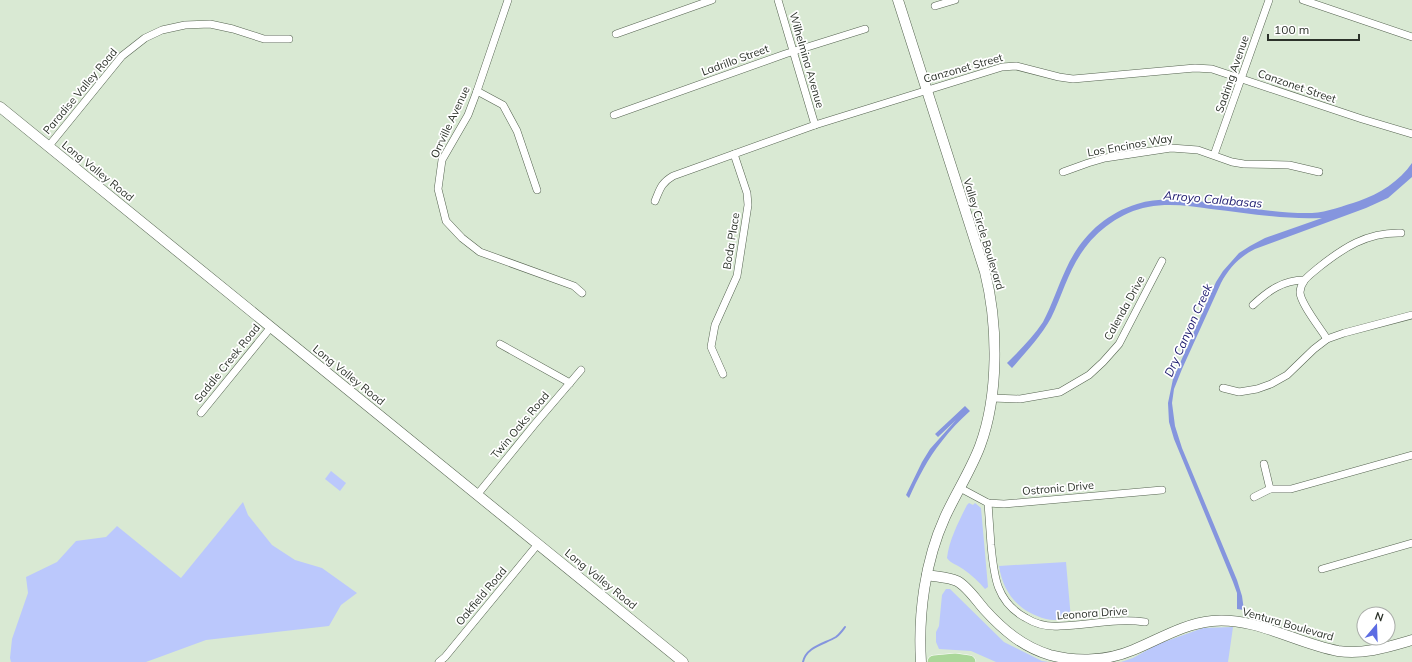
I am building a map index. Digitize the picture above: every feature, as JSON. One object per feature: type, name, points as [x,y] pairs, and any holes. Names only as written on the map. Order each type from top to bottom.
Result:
[{"type":"highway","points":[[934,662],[955,660],[969,662]]},
{"type":"main road","name":"Valley Circle Boulevard","points":[[898,0],[967,215],[988,287],[993,317],[995,346],[992,398],[980,446],[945,518],[936,542],[927,575],[921,619],[921,662]]},
{"type":"main road","name":"Long Valley Road","points":[[0,107],[683,662]]},
{"type":"main road","name":"Ventura Boulevard","points":[[927,575],[957,581],[1011,636],[1036,650],[1064,658],[1081,660],[1114,656],[1132,651],[1185,626],[1197,623],[1224,621],[1253,624],[1339,651],[1360,652],[1374,650],[1412,640]]},
{"type":"street","name":"Orrville Avenue","points":[[508,0],[468,115],[442,160],[438,189],[446,221],[462,238],[480,252],[574,286],[582,293]]},
{"type":"street","points":[[616,34],[712,0]]},
{"type":"street","name":"Wilhelmina Avenue","points":[[778,0],[815,125]]},
{"type":"street","points":[[935,6],[955,0]]},
{"type":"street","name":"Sadring Avenue","points":[[1214,156],[1269,0]]},
{"type":"street","points":[[1303,0],[1412,37]]},
{"type":"street","name":"Paradise Valley Road","points":[[48,147],[122,56],[145,38],[162,30],[185,25],[210,24],[264,39],[289,39]]},
{"type":"street","name":"Ladrillo Street","points":[[614,115],[793,51],[865,29]]},
{"type":"street","name":"Canzonet Street","points":[[655,201],[662,184],[673,176],[815,125],[1002,67],[1016,66],[1073,79],[1195,68],[1212,69],[1412,134]]},
{"type":"street","points":[[477,91],[503,105],[517,131],[537,190]]},
{"type":"street","name":"Los Encinos Way","points":[[1063,172],[1105,158],[1171,148],[1198,150],[1232,162],[1244,164],[1289,165],[1320,172]]},
{"type":"street","name":"Boda Place","points":[[723,374],[711,347],[715,325],[737,276],[748,205],[747,193],[734,154]]},
{"type":"street","points":[[1327,340],[1302,302],[1300,292],[1304,280],[1338,252],[1349,245],[1369,238],[1401,233]]},
{"type":"street","name":"Calenda Drive","points":[[992,398],[1020,399],[1060,392],[1089,375],[1119,344],[1162,262]]},
{"type":"street","points":[[1253,305],[1265,294],[1280,284],[1295,280],[1304,280]]},
{"type":"street","points":[[1223,388],[1239,392],[1257,389],[1287,375],[1314,349],[1327,340],[1344,333],[1412,315]]},
{"type":"street","name":"Saddle Creek Road","points":[[201,413],[271,327]]},
{"type":"street","points":[[500,344],[570,383]]},
{"type":"street","name":"Twin Oaks Road","points":[[477,495],[581,370]]},
{"type":"street","points":[[1254,497],[1270,489],[1291,489],[1412,455]]},
{"type":"street","points":[[1264,464],[1270,489]]},
{"type":"street","name":"Ostronic Drive","points":[[960,488],[988,503],[1004,504],[1162,490]]},
{"type":"street","name":"Leonora Drive","points":[[988,503],[992,561],[997,584],[1009,605],[1019,614],[1034,623],[1050,627],[1129,620],[1145,622]]},
{"type":"street","points":[[1322,569],[1412,543]]},
{"type":"street","name":"Oakfield Road","points":[[439,662],[455,645],[538,544]]},
{"type":"shaded area","points":[[1412,163],[1412,177],[1388,198],[1366,208],[1255,249],[1235,263],[1227,272],[1221,283],[1174,389],[1172,403],[1175,426],[1182,448],[1237,580],[1242,596],[1244,610],[1237,609],[1237,593],[1233,582],[1174,439],[1169,422],[1168,403],[1173,379],[1216,282],[1223,271],[1239,253],[1265,238],[1322,218],[1280,217],[1172,205],[1148,207],[1128,213],[1102,229],[1088,244],[1077,260],[1051,318],[1043,331],[1012,368],[1007,363],[1031,338],[1043,322],[1066,269],[1078,247],[1094,229],[1114,214],[1125,208],[1154,200],[1189,200],[1287,212],[1312,213],[1341,207],[1374,195],[1401,176]]},
{"type":"shaded area","points":[[965,406],[970,411],[952,429],[932,454],[909,498],[906,495],[922,462],[930,449],[956,420],[938,437],[935,434]]},
{"type":"shaded area","points":[[331,471],[346,483],[340,491],[325,479]]},
{"type":"shaded area","points":[[243,502],[248,515],[272,545],[295,560],[322,568],[357,593],[341,605],[329,626],[206,640],[146,662],[11,662],[12,639],[28,593],[26,577],[57,562],[76,541],[106,537],[117,526],[181,578]]},
{"type":"shaded area","points":[[969,503],[973,505],[975,503],[981,508],[988,587],[985,589],[978,581],[961,568],[950,562],[947,558],[955,531]]},
{"type":"shaded area","points":[[1066,562],[1071,619],[1055,620],[1036,616],[1020,606],[1004,585],[999,566]]},
{"type":"shaded area","points":[[946,589],[950,589],[1004,642],[1042,661],[1049,662],[996,662],[971,651],[939,649],[936,642],[936,632],[939,626],[942,595]]},
{"type":"shaded area","points":[[1233,627],[1228,662],[1121,662],[1133,658],[1158,644],[1203,628]]},
{"type":"waterway","name":"Arroyo Calabasas","points":[[803,662],[805,657],[812,649],[836,637],[845,627]]},
{"type":"water label","name":"Dry Canyon Creek","points":[[1188,330]]}]
